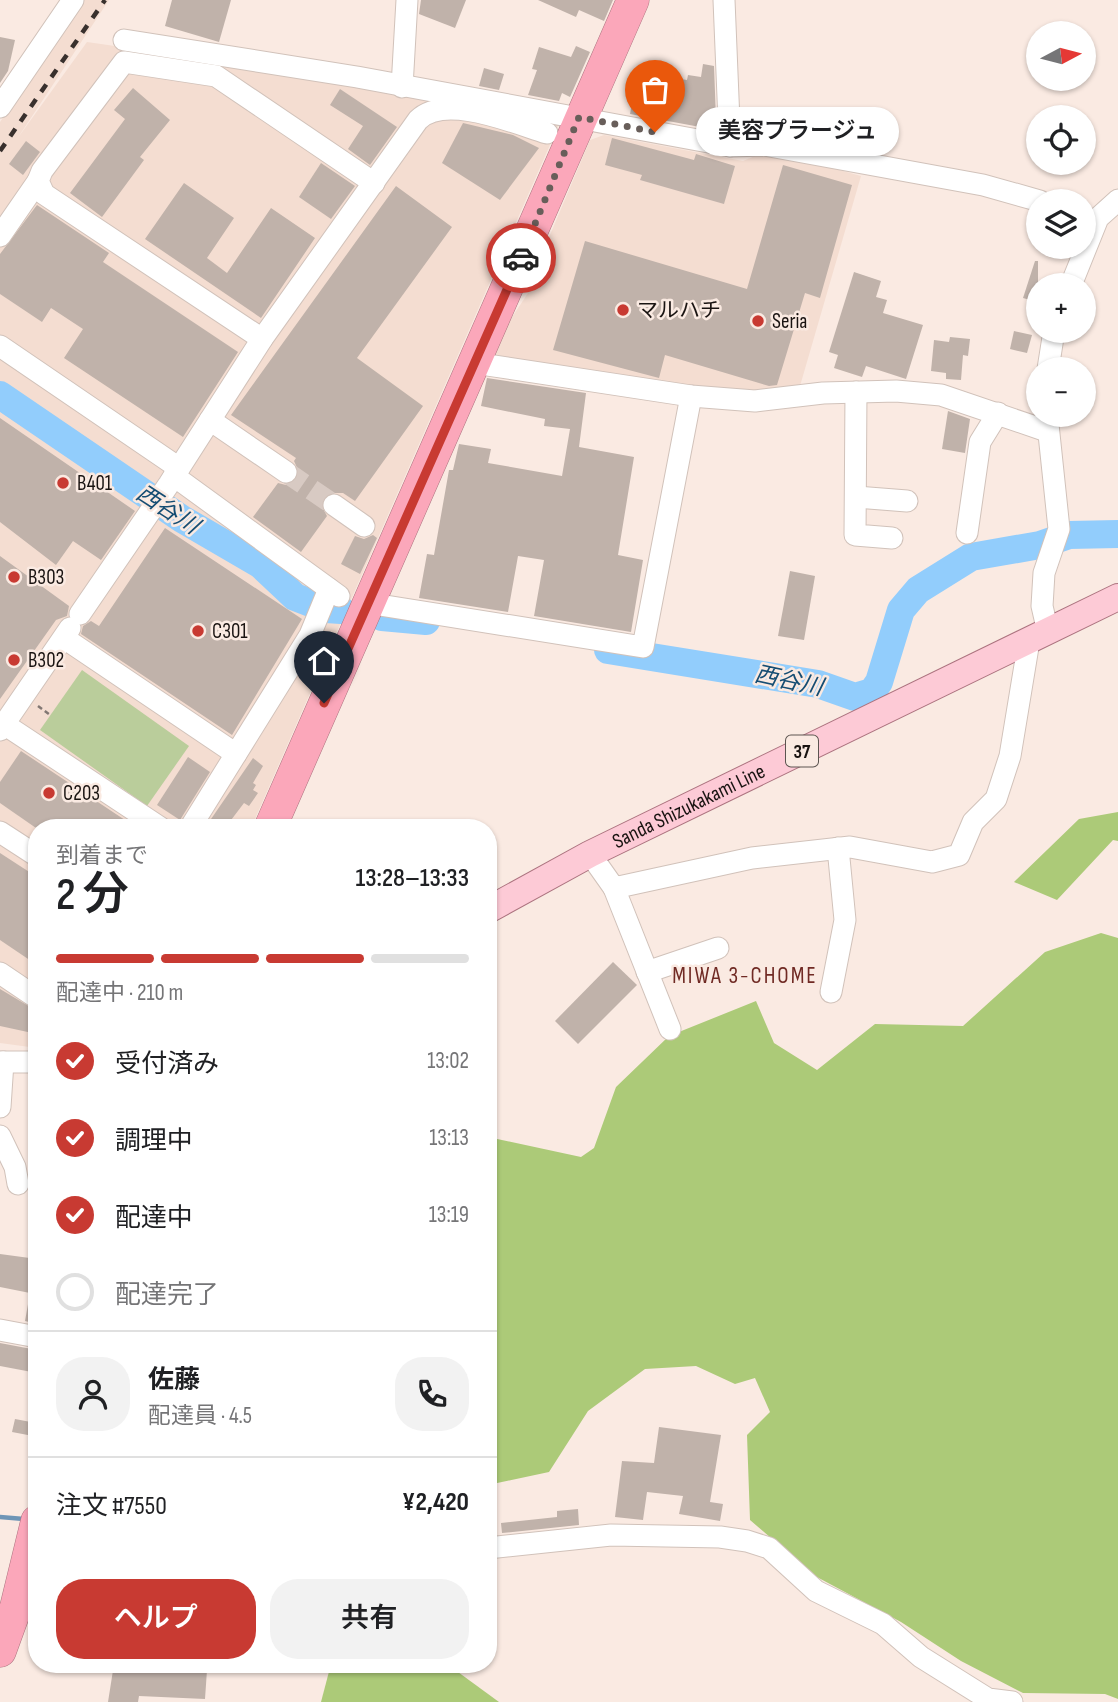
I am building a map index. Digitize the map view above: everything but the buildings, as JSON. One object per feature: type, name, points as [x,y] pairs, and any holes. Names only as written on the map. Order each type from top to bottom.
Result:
[{"type":"highway","points":[[273,819],[336,600],[474,363],[549,195],[579,117],[633,0]]},
{"type":"highway","points":[[0,1651],[26,1610]]},
{"type":"main road","name":"Sanda Shizukakami Line","points":[[497,904],[590,854],[1118,597]]},
{"type":"street","points":[[0,107],[73,0]]},
{"type":"street","points":[[402,87],[407,0]]},
{"type":"street","points":[[724,0],[730,146]]},
{"type":"street","points":[[124,40],[579,117],[730,146],[764,145],[982,185],[1026,197]]},
{"type":"street","points":[[0,236],[42,171],[124,62],[216,76],[373,183]]},
{"type":"street","points":[[147,819],[2,727],[145,520],[261,339],[427,111],[446,107],[489,115],[547,133]]},
{"type":"street","points":[[38,181],[44,194],[261,339]]},
{"type":"street","points":[[1096,213],[1118,200]]},
{"type":"street","points":[[0,345],[336,600],[643,647],[691,396]]},
{"type":"street","points":[[474,363],[691,396],[755,401],[856,392],[897,391],[941,395],[998,414],[1026,419]]},
{"type":"street","points":[[856,392],[855,535],[892,538]]},
{"type":"street","points":[[967,533],[980,442],[998,414]]},
{"type":"street","points":[[210,420],[286,472]]},
{"type":"street","points":[[614,888],[752,858],[838,848],[849,847],[932,862],[959,855],[973,822],[996,799],[1010,756],[1039,636],[1044,573],[1059,529],[1047,427]]},
{"type":"street","points":[[856,497],[907,500]]},
{"type":"street","points":[[334,505],[364,526]]},
{"type":"street","points":[[196,819],[310,635],[336,600]]},
{"type":"street","points":[[72,627],[236,754]]},
{"type":"street","points":[[0,832],[28,850]]},
{"type":"street","points":[[831,992],[845,920],[838,848]]},
{"type":"street","points":[[590,854],[614,888],[670,1029]]},
{"type":"street","points":[[647,972],[718,948]]},
{"type":"street","points":[[0,973],[28,992]]},
{"type":"street","points":[[0,1107],[1,1062],[28,1062]]},
{"type":"street","points":[[0,1136],[15,1167],[18,1184]]},
{"type":"street","points":[[0,1330],[28,1335]]},
{"type":"street","points":[[497,1547],[611,1535],[720,1537],[747,1541],[769,1548],[816,1591],[883,1624],[921,1657],[988,1699],[1012,1702]]},
{"type":"shaded area","points":[[84,0],[109,0],[17,139],[87,42],[233,63],[560,122],[255,819],[28,819],[28,1047],[0,1043],[0,122]]},
{"type":"shaded area","points":[[604,135],[743,161],[762,153],[785,155],[861,176],[800,386],[749,393],[696,389],[490,358],[505,328],[543,270],[547,242],[590,140]]},
{"type":"green space","points":[[82,670],[189,746],[147,806],[40,730]]},
{"type":"green space","points":[[1118,812],[1118,841],[1113,840],[1057,900],[1014,882],[1079,819]]},
{"type":"green space","points":[[1101,933],[1118,938],[1118,1699],[1105,1694],[1023,1693],[961,1661],[901,1622],[815,1576],[750,1520],[747,1435],[770,1412],[755,1378],[735,1384],[696,1366],[645,1369],[588,1411],[549,1472],[497,1483],[497,1139],[581,1157],[594,1148],[616,1087],[669,1036],[756,1001],[774,1043],[817,1070],[875,1024],[963,1026],[1045,952]]},
{"type":"green space","points":[[329,1673],[459,1673],[499,1702],[321,1702]]},
{"type":"waterway","name":"西谷川","points":[[0,395],[182,519],[261,565],[295,597],[326,609],[341,610]]},
{"type":"waterway","name":"西谷川","points":[[608,650],[818,684],[855,697],[872,692],[879,682],[901,610],[918,590],[971,557],[1040,545],[1069,535],[1118,534]]},
{"type":"waterway","name":"西谷川","points":[[382,617],[426,621]]},
{"type":"waterway","points":[[0,1517],[24,1519]]},
{"type":"tunnel","points":[[286,472],[334,505]]},
{"type":"railway","points":[[0,151],[105,0]]},
{"type":"way so far","points":[[521,258],[579,117],[655,132]]},
{"type":"place","name":"美容プラージュ","points":[[655,132]]},
{"type":"place","name":"マルハチ","points":[[623,310]]},
{"type":"place","name":"Seria","points":[[758,321]]},
{"type":"place","name":"B401","points":[[63,483]]},
{"type":"place","name":"B303","points":[[14,577]]},
{"type":"place","name":"C301","points":[[198,631]]},
{"type":"place","name":"B302","points":[[14,660]]},
{"type":"place","name":"C203","points":[[49,793]]},
{"type":"district","name":"MIWA 3-CHOME","points":[[745,975]]},
{"type":"route","points":[[324,703],[521,258]]}]
